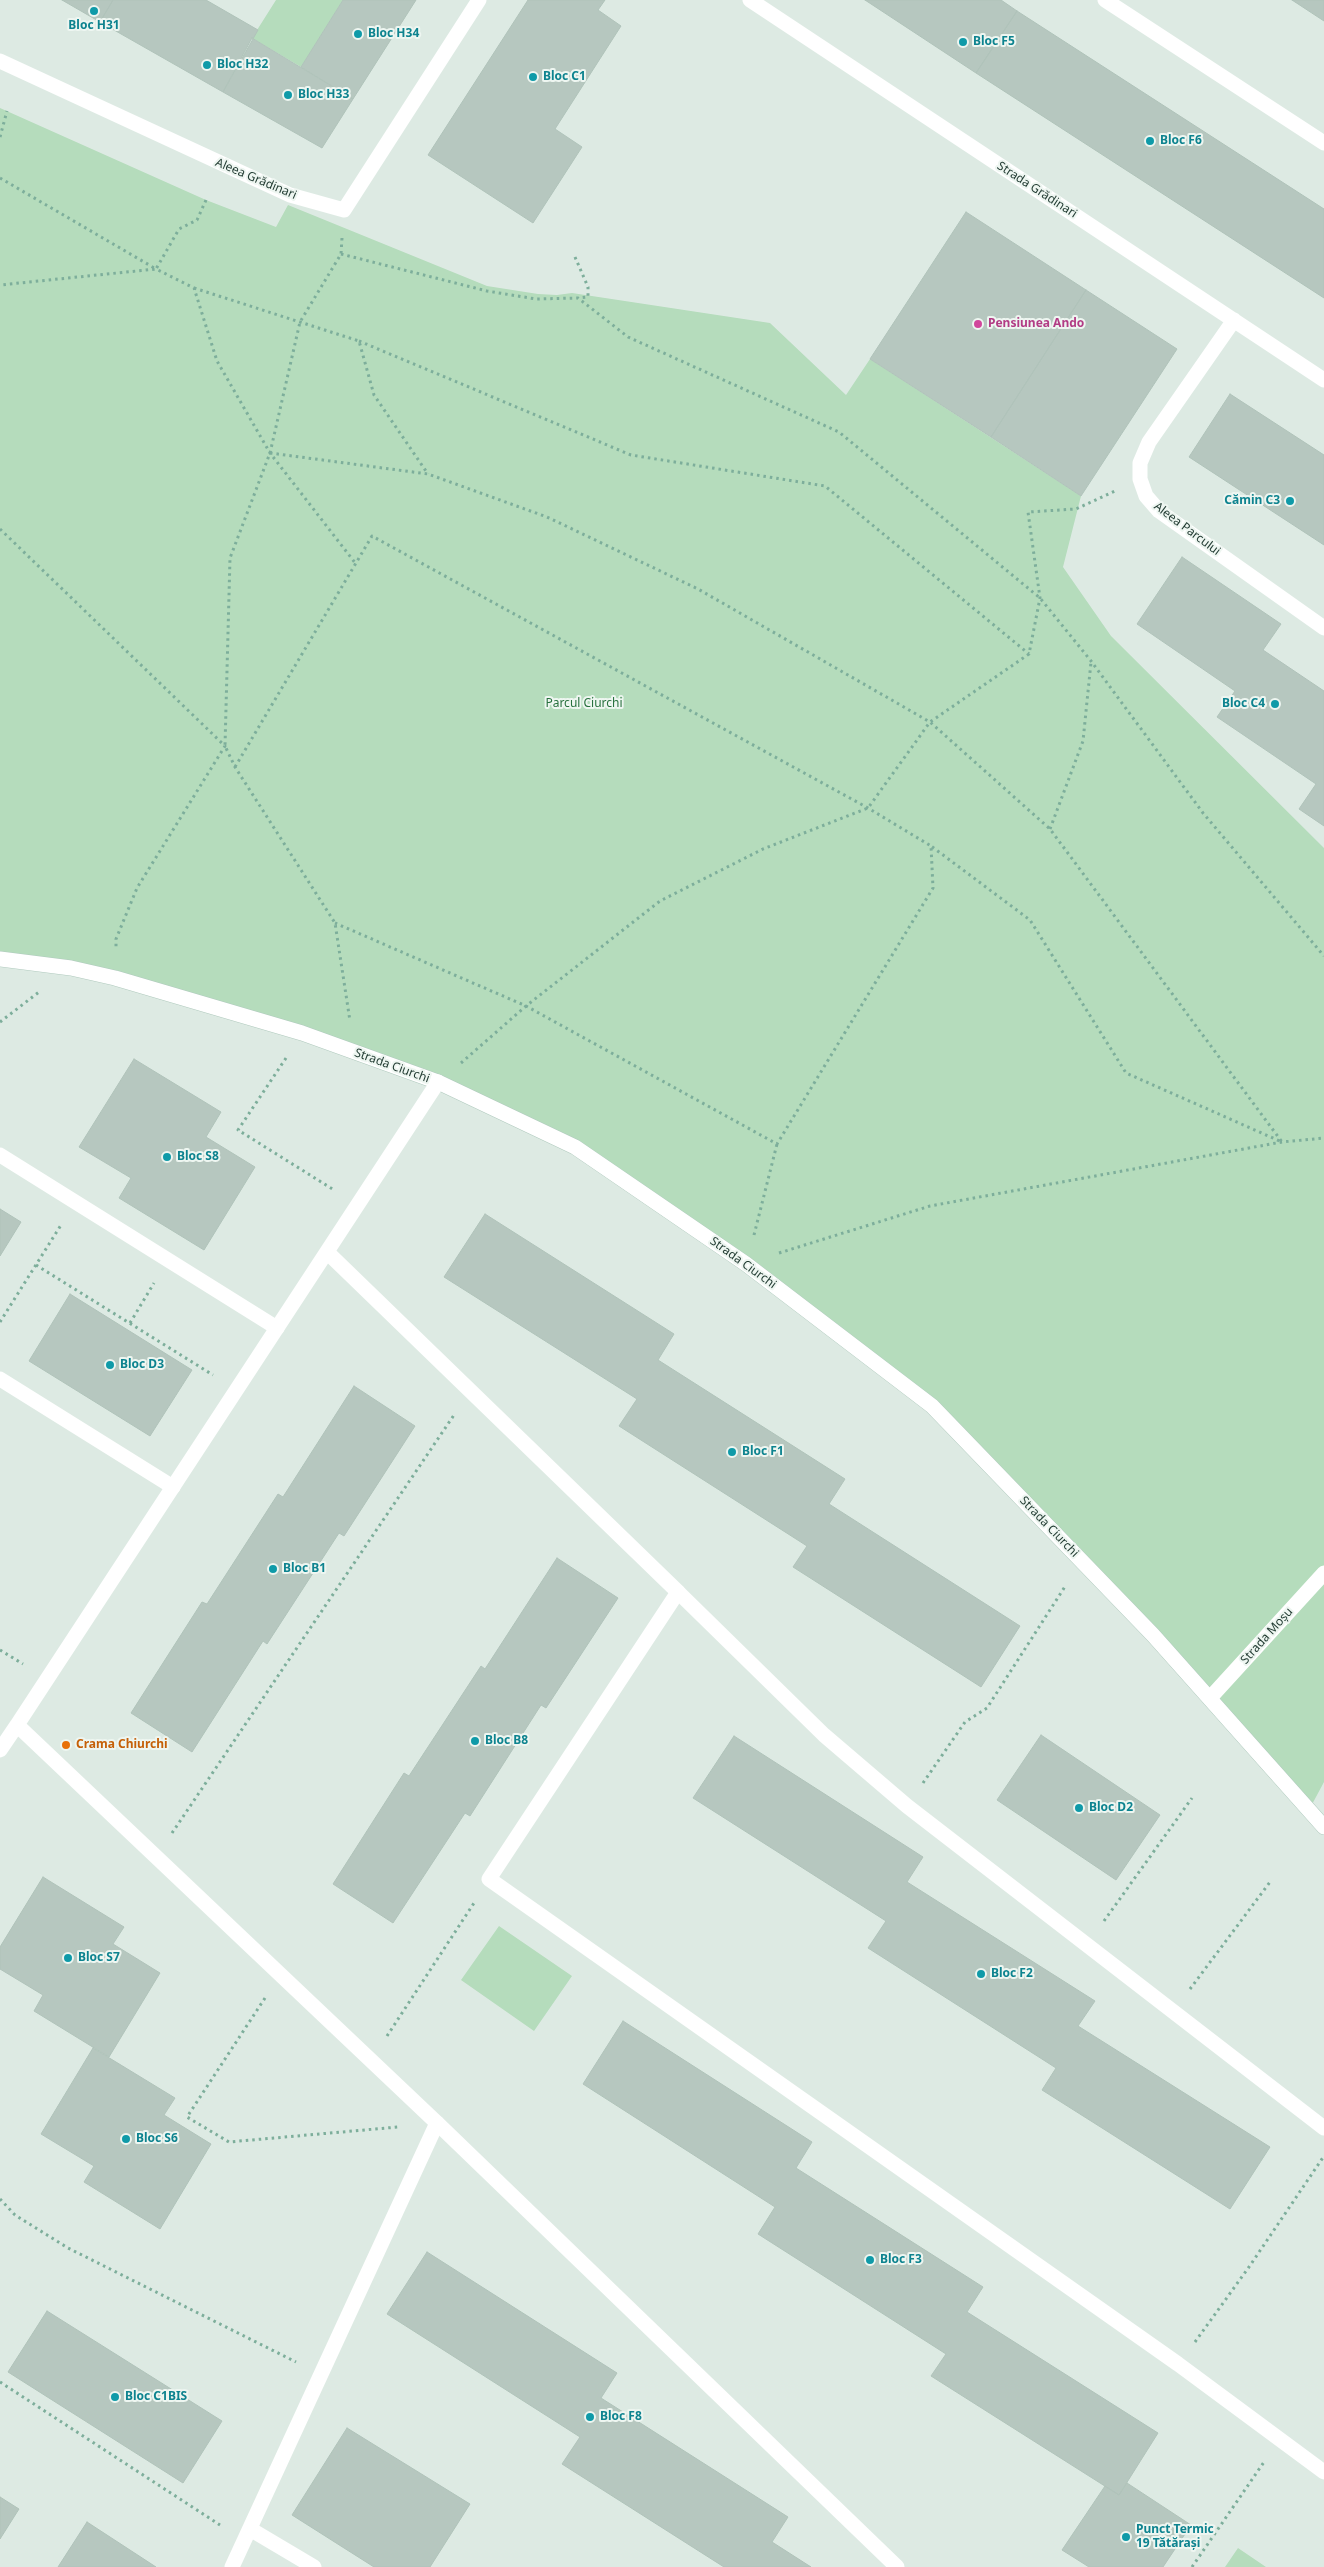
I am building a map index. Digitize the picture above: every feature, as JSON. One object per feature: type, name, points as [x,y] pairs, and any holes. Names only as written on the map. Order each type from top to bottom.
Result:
[{"type":"street","name":"Aleea Grădinari","points":[[0,61],[290,195],[344,210],[479,0]]},
{"type":"street","name":"Strada Grădinari","points":[[750,0],[1324,380]]},
{"type":"street","points":[[1106,0],[1324,143]]},
{"type":"street","points":[[1140,479],[1140,463],[1149,442],[1234,320]]},
{"type":"street","name":"Aleea Parcului","points":[[1140,479],[1146,496],[1159,511],[1324,628]]},
{"type":"street","name":"Strada Ciurchi","points":[[0,959],[71,968],[115,978],[302,1033],[438,1082],[575,1147],[746,1264],[932,1406],[1081,1560],[1210,1698],[1324,1827]]},
{"type":"street","points":[[0,1750],[438,1082]]},
{"type":"street","points":[[0,1155],[277,1328]]},
{"type":"street","points":[[326,1252],[678,1592],[824,1736],[907,1806],[1324,2128]]},
{"type":"street","points":[[0,1380],[173,1487]]},
{"type":"street","name":"Strada Moșu","points":[[1210,1698],[1324,1573]]},
{"type":"street","points":[[678,1592],[489,1879],[1178,2364],[1324,2472]]},
{"type":"street","points":[[17,1725],[437,2123],[897,2567]]},
{"type":"street","points":[[232,2567],[437,2123]]},
{"type":"street","points":[[247,2535],[314,2567]]},
{"type":"path","points":[[0,137],[7,111]]},
{"type":"path","points":[[0,178],[156,269],[194,288],[359,341],[631,454],[825,486],[1029,654]]},
{"type":"path","points":[[156,269],[179,229],[197,220],[206,200]]},
{"type":"path","points":[[116,939],[137,888],[225,746],[230,558],[270,453],[300,322],[341,254],[342,236]]},
{"type":"path","points":[[341,254],[487,291],[536,299],[588,297],[588,287],[575,257]]},
{"type":"path","points":[[0,286],[156,269]]},
{"type":"path","points":[[194,288],[217,360],[270,453],[356,564]]},
{"type":"path","points":[[578,298],[628,337],[839,432],[1040,598],[1091,661],[1203,813],[1324,956]]},
{"type":"path","points":[[359,341],[374,395],[428,474]]},
{"type":"path","points":[[270,453],[428,474],[546,517],[698,589],[930,722],[1050,829],[1282,1142]]},
{"type":"path","points":[[438,1082],[526,1006],[660,901],[762,849],[868,808],[930,722],[1029,654],[1040,598],[1028,512],[1076,509],[1140,479]]},
{"type":"path","points":[[0,529],[225,746],[235,767],[335,923],[355,1052]]},
{"type":"path","points":[[235,767],[372,536],[868,808],[931,846],[1030,920],[1126,1073],[1282,1142]]},
{"type":"path","points":[[1050,829],[1083,741],[1091,661]]},
{"type":"path","points":[[746,1264],[777,1144],[933,888],[931,846]]},
{"type":"path","points":[[335,923],[526,1006],[777,1144]]},
{"type":"path","points":[[0,1022],[71,968]]},
{"type":"path","points":[[302,1033],[238,1130],[358,1205]]},
{"type":"path","points":[[746,1264],[930,1206],[1282,1142],[1324,1138]]},
{"type":"path","points":[[0,1322],[75,1202]]},
{"type":"path","points":[[130,1323],[169,1260]]},
{"type":"path","points":[[36,1265],[237,1390]]},
{"type":"path","points":[[156,1858],[393,1503],[470,1392]]},
{"type":"path","points":[[907,1806],[965,1722],[987,1708],[1081,1560]]},
{"type":"path","points":[[1087,1945],[1192,1798]]},
{"type":"path","points":[[400,2016],[489,1879]]},
{"type":"path","points":[[1173,2012],[1270,1882]]},
{"type":"path","points":[[280,1975],[187,2116],[229,2142],[437,2123]]},
{"type":"path","points":[[1178,2364],[1249,2267],[1324,2155]]},
{"type":"path","points":[[0,2199],[15,2215],[68,2248],[321,2374]]},
{"type":"path","points":[[0,2382],[247,2535]]},
{"type":"path","points":[[1192,2567],[1279,2440]]},
{"type":"green space","points":[[276,0],[343,0],[301,67],[252,38]]},
{"type":"green space","name":"Parcul Ciurchi","points":[[0,108],[206,200],[276,227],[288,205],[487,286],[538,294],[557,295],[572,293],[770,323],[846,395],[870,359],[1081,496],[1063,567],[1111,636],[1324,848],[1324,1782],[1309,1810],[932,1406],[575,1147],[438,1082],[115,978],[0,959]]},
{"type":"green space","points":[[499,1926],[572,1976],[534,2031],[461,1980]]},
{"type":"green space","points":[[1238,2548],[1266,2567],[1225,2567]]},
{"type":"building","name":"Bloc H31","points":[[62,0],[113,0],[100,22]]},
{"type":"building","name":"Bloc H32","points":[[113,0],[206,0],[258,30],[223,92],[100,22]]},
{"type":"building","name":"Bloc H34","points":[[343,0],[416,0],[353,99],[301,67]]},
{"type":"building","name":"Bloc C1","points":[[528,0],[605,0],[598,10],[621,26],[555,129],[582,147],[533,223],[428,155]]},
{"type":"building","name":"Bloc F5","points":[[865,0],[1001,0],[1017,11],[976,73]]},
{"type":"building","points":[[1292,0],[1324,0],[1324,21]]},
{"type":"building","name":"Bloc F6","points":[[1017,11],[1324,209],[1324,298],[976,73]]},
{"type":"building","name":"Bloc H33","points":[[252,38],[353,99],[322,148],[223,92]]},
{"type":"building","name":"Pensiunea Ando","points":[[966,212],[1086,290],[991,437],[870,359]]},
{"type":"building","points":[[1086,290],[1177,349],[1081,496],[991,437]]},
{"type":"building","name":"Cămin C3","points":[[1230,394],[1324,455],[1324,545],[1189,457]]},
{"type":"building","name":"Bloc C4","points":[[1182,557],[1281,624],[1263,650],[1324,691],[1324,826],[1299,809],[1316,784],[1217,717],[1235,691],[1137,624]]},
{"type":"building","name":"Bloc S8","points":[[134,1059],[221,1112],[206,1137],[255,1167],[204,1250],[119,1198],[131,1178],[79,1147]]},
{"type":"building","points":[[0,1209],[21,1222],[0,1256]]},
{"type":"building","name":"Bloc F1","points":[[485,1214],[674,1334],[658,1360],[845,1479],[829,1504],[1020,1626],[981,1687],[793,1567],[807,1546],[619,1426],[637,1399],[444,1277]]},
{"type":"building","name":"Bloc D3","points":[[70,1294],[192,1370],[150,1436],[29,1361]]},
{"type":"building","name":"Bloc B1","points":[[354,1386],[415,1426],[344,1536],[339,1533],[267,1644],[263,1641],[192,1752],[131,1713],[202,1602],[207,1604],[278,1494],[283,1497]]},
{"type":"building","name":"Bloc B8","points":[[557,1558],[618,1598],[546,1708],[541,1705],[470,1816],[465,1813],[393,1923],[333,1884],[404,1773],[409,1776],[481,1666],[485,1669]]},
{"type":"building","name":"Bloc D2","points":[[1041,1735],[1160,1815],[1116,1880],[997,1800]]},
{"type":"building","name":"Bloc F2","points":[[734,1736],[923,1857],[907,1882],[1095,2001],[1078,2026],[1270,2147],[1230,2209],[1042,2090],[1056,2068],[868,1948],[886,1921],[693,1798]]},
{"type":"building","name":"Bloc S7","points":[[43,1877],[124,1927],[113,1944],[160,1973],[109,2057],[34,2011],[43,1995],[0,1969],[0,1947]]},
{"type":"building","name":"Bloc F3","points":[[623,2021],[812,2142],[796,2168],[983,2287],[967,2312],[1158,2433],[1119,2495],[931,2376],[946,2354],[758,2234],[775,2207],[583,2084]]},
{"type":"building","name":"Bloc S6","points":[[93,2048],[175,2098],[164,2115],[211,2144],[160,2229],[84,2182],[94,2166],[41,2134]]},
{"type":"building","name":"Bloc F8","points":[[427,2252],[617,2373],[601,2398],[788,2517],[772,2542],[811,2567],[724,2567],[562,2464],[580,2437],[387,2314]]},
{"type":"building","name":"Bloc C1BIS","points":[[47,2311],[222,2421],[183,2483],[8,2372]]},
{"type":"building","points":[[347,2428],[470,2504],[430,2567],[374,2567],[292,2515]]},
{"type":"building","name":"Punct Termic 19 Tătărași","points":[[1127,2483],[1191,2525],[1163,2567],[1089,2567],[1062,2550],[1105,2486],[1119,2495]]},
{"type":"building","points":[[0,2497],[19,2509],[0,2539]]},
{"type":"building","points":[[87,2522],[156,2567],[58,2567]]},
{"type":"place","name":"Bloc H31","points":[[94,11]]},
{"type":"place","name":"Bloc H34","points":[[358,34]]},
{"type":"place","name":"Bloc F5","points":[[963,42]]},
{"type":"place","name":"Bloc H32","points":[[207,65]]},
{"type":"place","name":"Bloc C1","points":[[533,77]]},
{"type":"place","name":"Bloc H33","points":[[288,95]]},
{"type":"place","name":"Bloc F6","points":[[1150,141]]},
{"type":"place","name":"Pensiunea Ando","points":[[978,324]]},
{"type":"place","name":"Cămin C3","points":[[1290,501]]},
{"type":"place","name":"Bloc C4","points":[[1275,704]]},
{"type":"place","name":"Bloc S8","points":[[167,1157]]},
{"type":"place","name":"Bloc D3","points":[[110,1365]]},
{"type":"place","name":"Bloc F1","points":[[732,1452]]},
{"type":"place","name":"Bloc B1","points":[[273,1569]]},
{"type":"place","name":"Bloc B8","points":[[475,1741]]},
{"type":"place","name":"Crama Chiurchi","points":[[66,1745]]},
{"type":"place","name":"Bloc D2","points":[[1079,1808]]},
{"type":"place","name":"Bloc S7","points":[[68,1958]]},
{"type":"place","name":"Bloc F2","points":[[981,1974]]},
{"type":"place","name":"Bloc S6","points":[[126,2139]]},
{"type":"place","name":"Bloc F3","points":[[870,2260]]},
{"type":"place","name":"Bloc C1BIS","points":[[115,2397]]},
{"type":"place","name":"Bloc F8","points":[[590,2417]]},
{"type":"place","name":"Punct Termic 19 Tătărași","points":[[1126,2537]]}]
